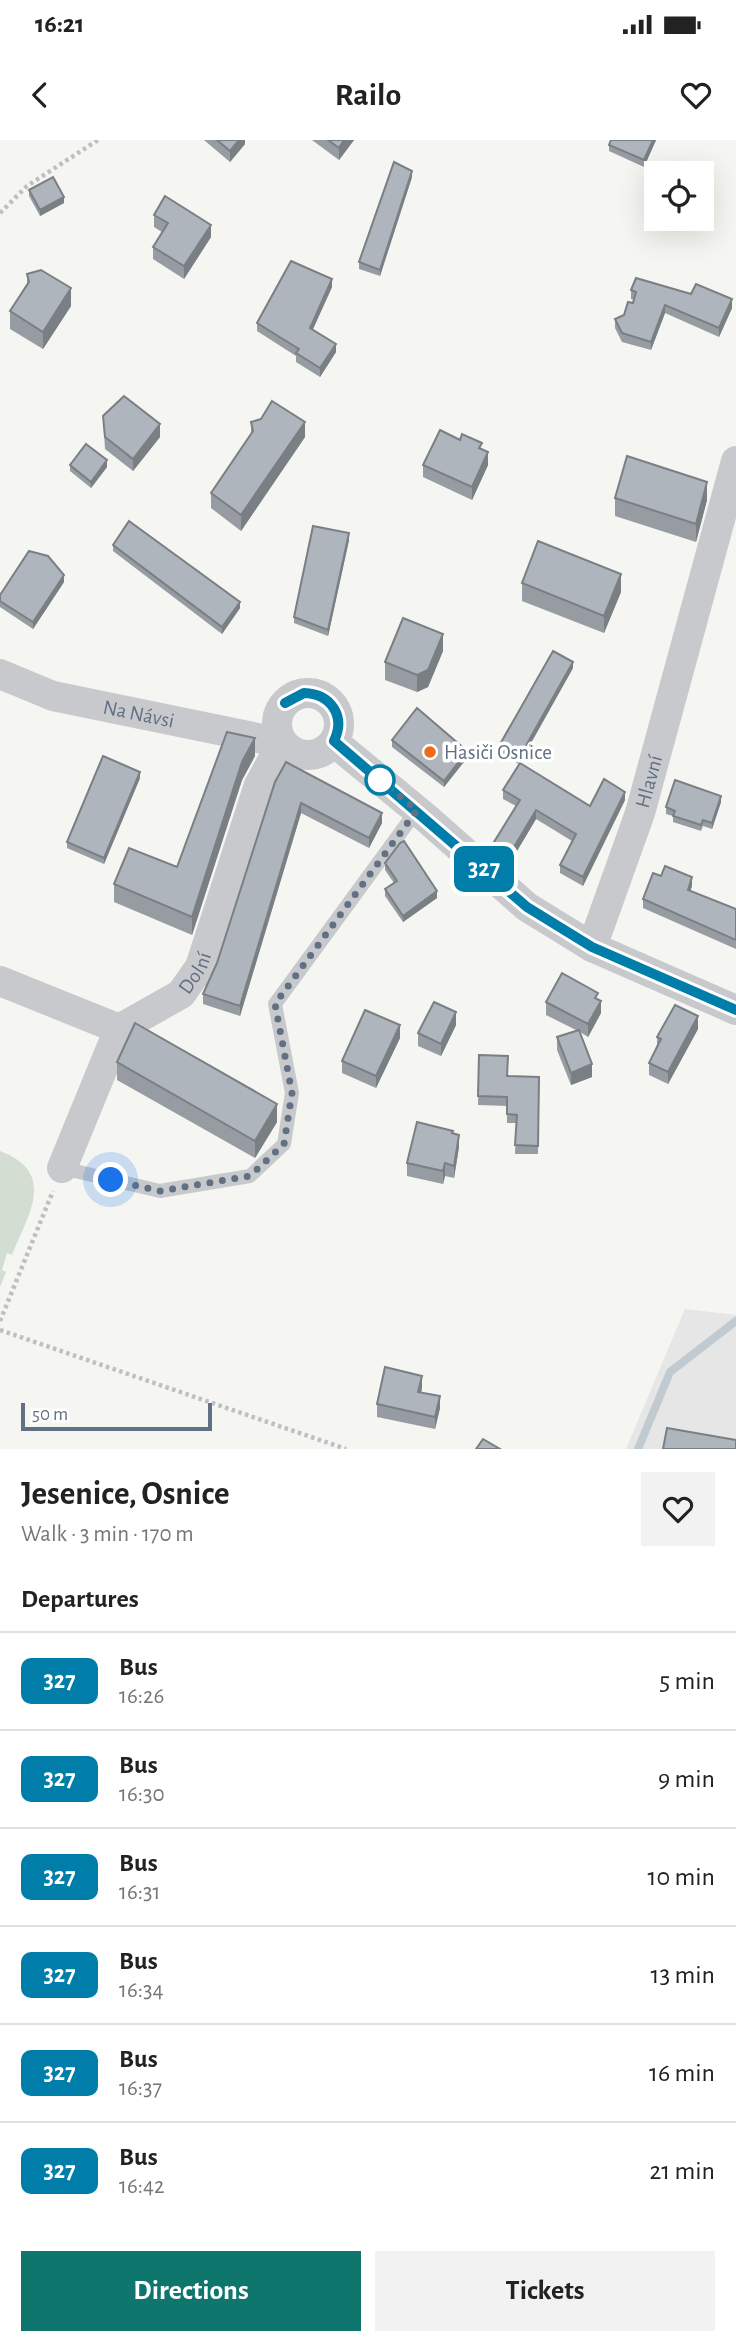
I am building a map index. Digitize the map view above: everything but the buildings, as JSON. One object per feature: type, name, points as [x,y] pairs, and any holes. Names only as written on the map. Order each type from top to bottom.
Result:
[{"type":"street","name":"Hlavní","points":[[592,947],[640,813],[736,461]]},
{"type":"street","name":"Na Návsi","points":[[0,674],[53,696],[282,743],[298,754],[308,755],[327,749],[334,741]]},
{"type":"street","points":[[282,743],[276,722],[279,712],[294,696],[315,694],[332,705],[339,723],[334,741],[527,907],[592,947],[734,1009]]},
{"type":"street","name":"Dolní","points":[[119,1029],[181,994],[200,967],[259,785],[282,743]]},
{"type":"street","points":[[0,981],[119,1029],[62,1168]]},
{"type":"lane","points":[[62,1168],[160,1191],[250,1176],[284,1144],[292,1093],[275,1004],[417,810]]},
{"type":"path","points":[[0,213],[27,186],[98,140]]},
{"type":"path","points":[[0,1321],[62,1168]]},
{"type":"path","points":[[0,1330],[346,1449]]},
{"type":"shaded area","points":[[0,1151],[18,1160],[28,1171],[33,1182],[34,1196],[12,1255],[7,1253],[2,1270],[6,1272],[0,1287]]},
{"type":"shaded area","points":[[685,1309],[736,1315],[736,1449],[626,1449]]},
{"type":"waterway","points":[[638,1449],[670,1372],[736,1321]]},
{"type":"bus line","name":"327","points":[[285,703],[304,693],[325,698],[337,713],[338,733],[334,741],[527,907],[592,947],[736,1010]]},
{"type":"place","name":"Hasiči Osnice","points":[[430,752]]},
{"type":"route","points":[[111,1180],[160,1191],[250,1176],[284,1144],[292,1093],[275,1004],[417,810],[375,776],[380,780]]}]
